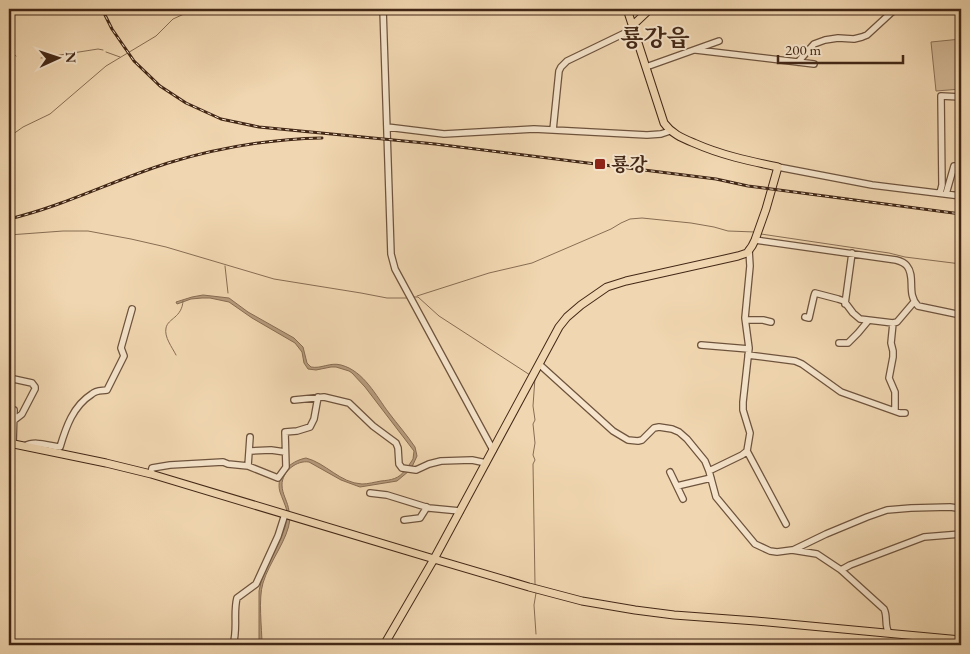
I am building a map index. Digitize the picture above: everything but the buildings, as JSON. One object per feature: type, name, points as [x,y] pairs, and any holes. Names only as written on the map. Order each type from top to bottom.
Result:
[{"type":"main road","points":[[384,645],[434,559],[559,327],[567,317],[608,287],[626,281],[747,253],[757,236],[778,167],[710,151],[670,131],[664,124],[627,9]]},
{"type":"main road","points":[[632,26],[650,9]]},
{"type":"main road","points":[[11,444],[114,464],[151,474],[566,597],[636,610],[961,640]]},
{"type":"street","points":[[383,9],[391,254],[395,269],[493,450]]},
{"type":"street","points":[[798,62],[814,44],[838,38],[862,38],[892,12],[899,9]]},
{"type":"street","points":[[553,130],[561,66],[567,61],[627,32],[632,26]]},
{"type":"street","points":[[646,68],[719,41]]},
{"type":"street","points":[[696,50],[814,64]]},
{"type":"street","points":[[943,194],[941,96],[961,97]]},
{"type":"street","points":[[387,127],[444,134],[553,130],[647,135],[670,131]]},
{"type":"street","points":[[943,194],[954,166],[961,167]]},
{"type":"street","points":[[778,167],[872,185],[961,196]]},
{"type":"street","points":[[757,236],[896,260],[904,263],[908,266],[912,296],[918,306],[961,315]]},
{"type":"street","points":[[749,250],[750,266],[746,320],[748,352],[743,410],[750,433],[747,451],[786,524]]},
{"type":"street","points":[[845,304],[852,253]]},
{"type":"street","points":[[804,317],[809,318],[816,294],[844,301],[853,313],[860,318],[893,324],[897,322],[914,302]]},
{"type":"street","points":[[25,446],[35,443],[60,447],[75,410],[92,394],[107,390],[124,356],[121,348],[132,309]]},
{"type":"street","points":[[746,320],[771,322]]},
{"type":"street","points":[[839,343],[848,344],[868,320]]},
{"type":"street","points":[[893,324],[891,343],[893,357],[889,378],[895,392],[895,411]]},
{"type":"street","points":[[701,345],[795,361],[841,392],[905,413]]},
{"type":"street","points":[[539,364],[613,431],[628,440],[642,440],[654,428],[659,427],[680,432],[702,457],[710,475],[716,497],[755,544],[770,551],[792,550],[817,554],[841,570],[882,606],[885,611],[886,626],[889,633]]},
{"type":"street","points":[[9,378],[32,383],[35,386],[22,414],[13,421]]},
{"type":"street","points":[[151,474],[152,468],[223,462],[248,466],[278,478],[286,467],[285,432],[304,430],[312,425],[318,397]]},
{"type":"street","points":[[294,400],[324,397],[345,401],[352,405],[366,420],[396,443],[399,464],[402,468],[416,470],[428,464],[441,461],[472,460],[486,464]]},
{"type":"street","points":[[11,444],[14,410]]},
{"type":"street","points":[[248,466],[250,437]]},
{"type":"street","points":[[250,450],[285,452]]},
{"type":"street","points":[[677,486],[710,475],[747,451]]},
{"type":"street","points":[[670,472],[683,499]]},
{"type":"street","points":[[370,493],[387,495],[427,507],[460,511]]},
{"type":"street","points":[[404,520],[420,518],[427,507]]},
{"type":"street","points":[[792,550],[826,534],[887,510],[950,507],[961,511]]},
{"type":"street","points":[[234,645],[236,637],[235,605],[237,598],[256,584],[288,515]]},
{"type":"street","points":[[841,570],[924,537],[961,534]]},
{"type":"shaded area","points":[[961,39],[961,89],[936,91],[931,42]]},
{"type":"shaded area","points":[[203,295],[229,298],[248,312],[294,338],[303,347],[307,363],[311,367],[337,364],[349,368],[363,378],[415,447],[417,456],[411,469],[407,468],[413,459],[414,451],[352,373],[336,367],[316,370],[308,369],[304,363],[302,352],[295,343],[229,302],[202,298],[191,299],[177,304],[176,302]]},
{"type":"shaded area","points":[[306,458],[354,483],[362,484],[391,479],[397,477],[405,470],[409,471],[397,481],[360,487],[341,480],[309,462],[300,463],[287,471],[283,480],[282,488],[289,511],[287,511],[280,492],[280,480],[289,466]]},
{"type":"shaded area","points":[[287,518],[290,519],[289,527],[263,583],[260,605],[262,645],[259,645],[259,591],[261,581],[282,537]]},
{"type":"waterway","points":[[9,137],[23,127],[50,114],[106,66],[156,36],[173,19],[195,9]]},
{"type":"waterway","points":[[41,58],[98,49],[103,50]]},
{"type":"waterway","points":[[9,51],[16,56]]},
{"type":"waterway","points":[[106,52],[120,57]]},
{"type":"waterway","points":[[417,296],[489,273],[532,263],[630,219],[642,218],[691,223],[728,231],[755,232]]},
{"type":"waterway","points":[[9,235],[88,231],[166,247],[274,279],[387,298],[407,298]]},
{"type":"waterway","points":[[761,234],[961,264]]},
{"type":"waterway","points":[[225,266],[228,293]]},
{"type":"waterway","points":[[414,297],[418,297],[439,316],[530,375]]},
{"type":"waterway","points":[[176,355],[167,338],[166,328],[180,311],[183,301]]},
{"type":"waterway","points":[[535,378],[533,406],[535,420],[533,424],[535,443],[533,455],[535,460],[533,464],[535,584]]},
{"type":"waterway","points":[[536,593],[534,605],[536,634]]},
{"type":"railway","points":[[102,9],[112,29],[134,61],[160,86],[186,103],[221,119],[259,127],[435,144],[716,179],[748,186],[961,214]]},
{"type":"railway","points":[[9,219],[29,214],[148,170],[187,158],[263,142],[322,138]]},
{"type":"place","name":"룡강","points":[[600,164]]},
{"type":"district","name":"룡강읍","points":[[655,37]]}]
